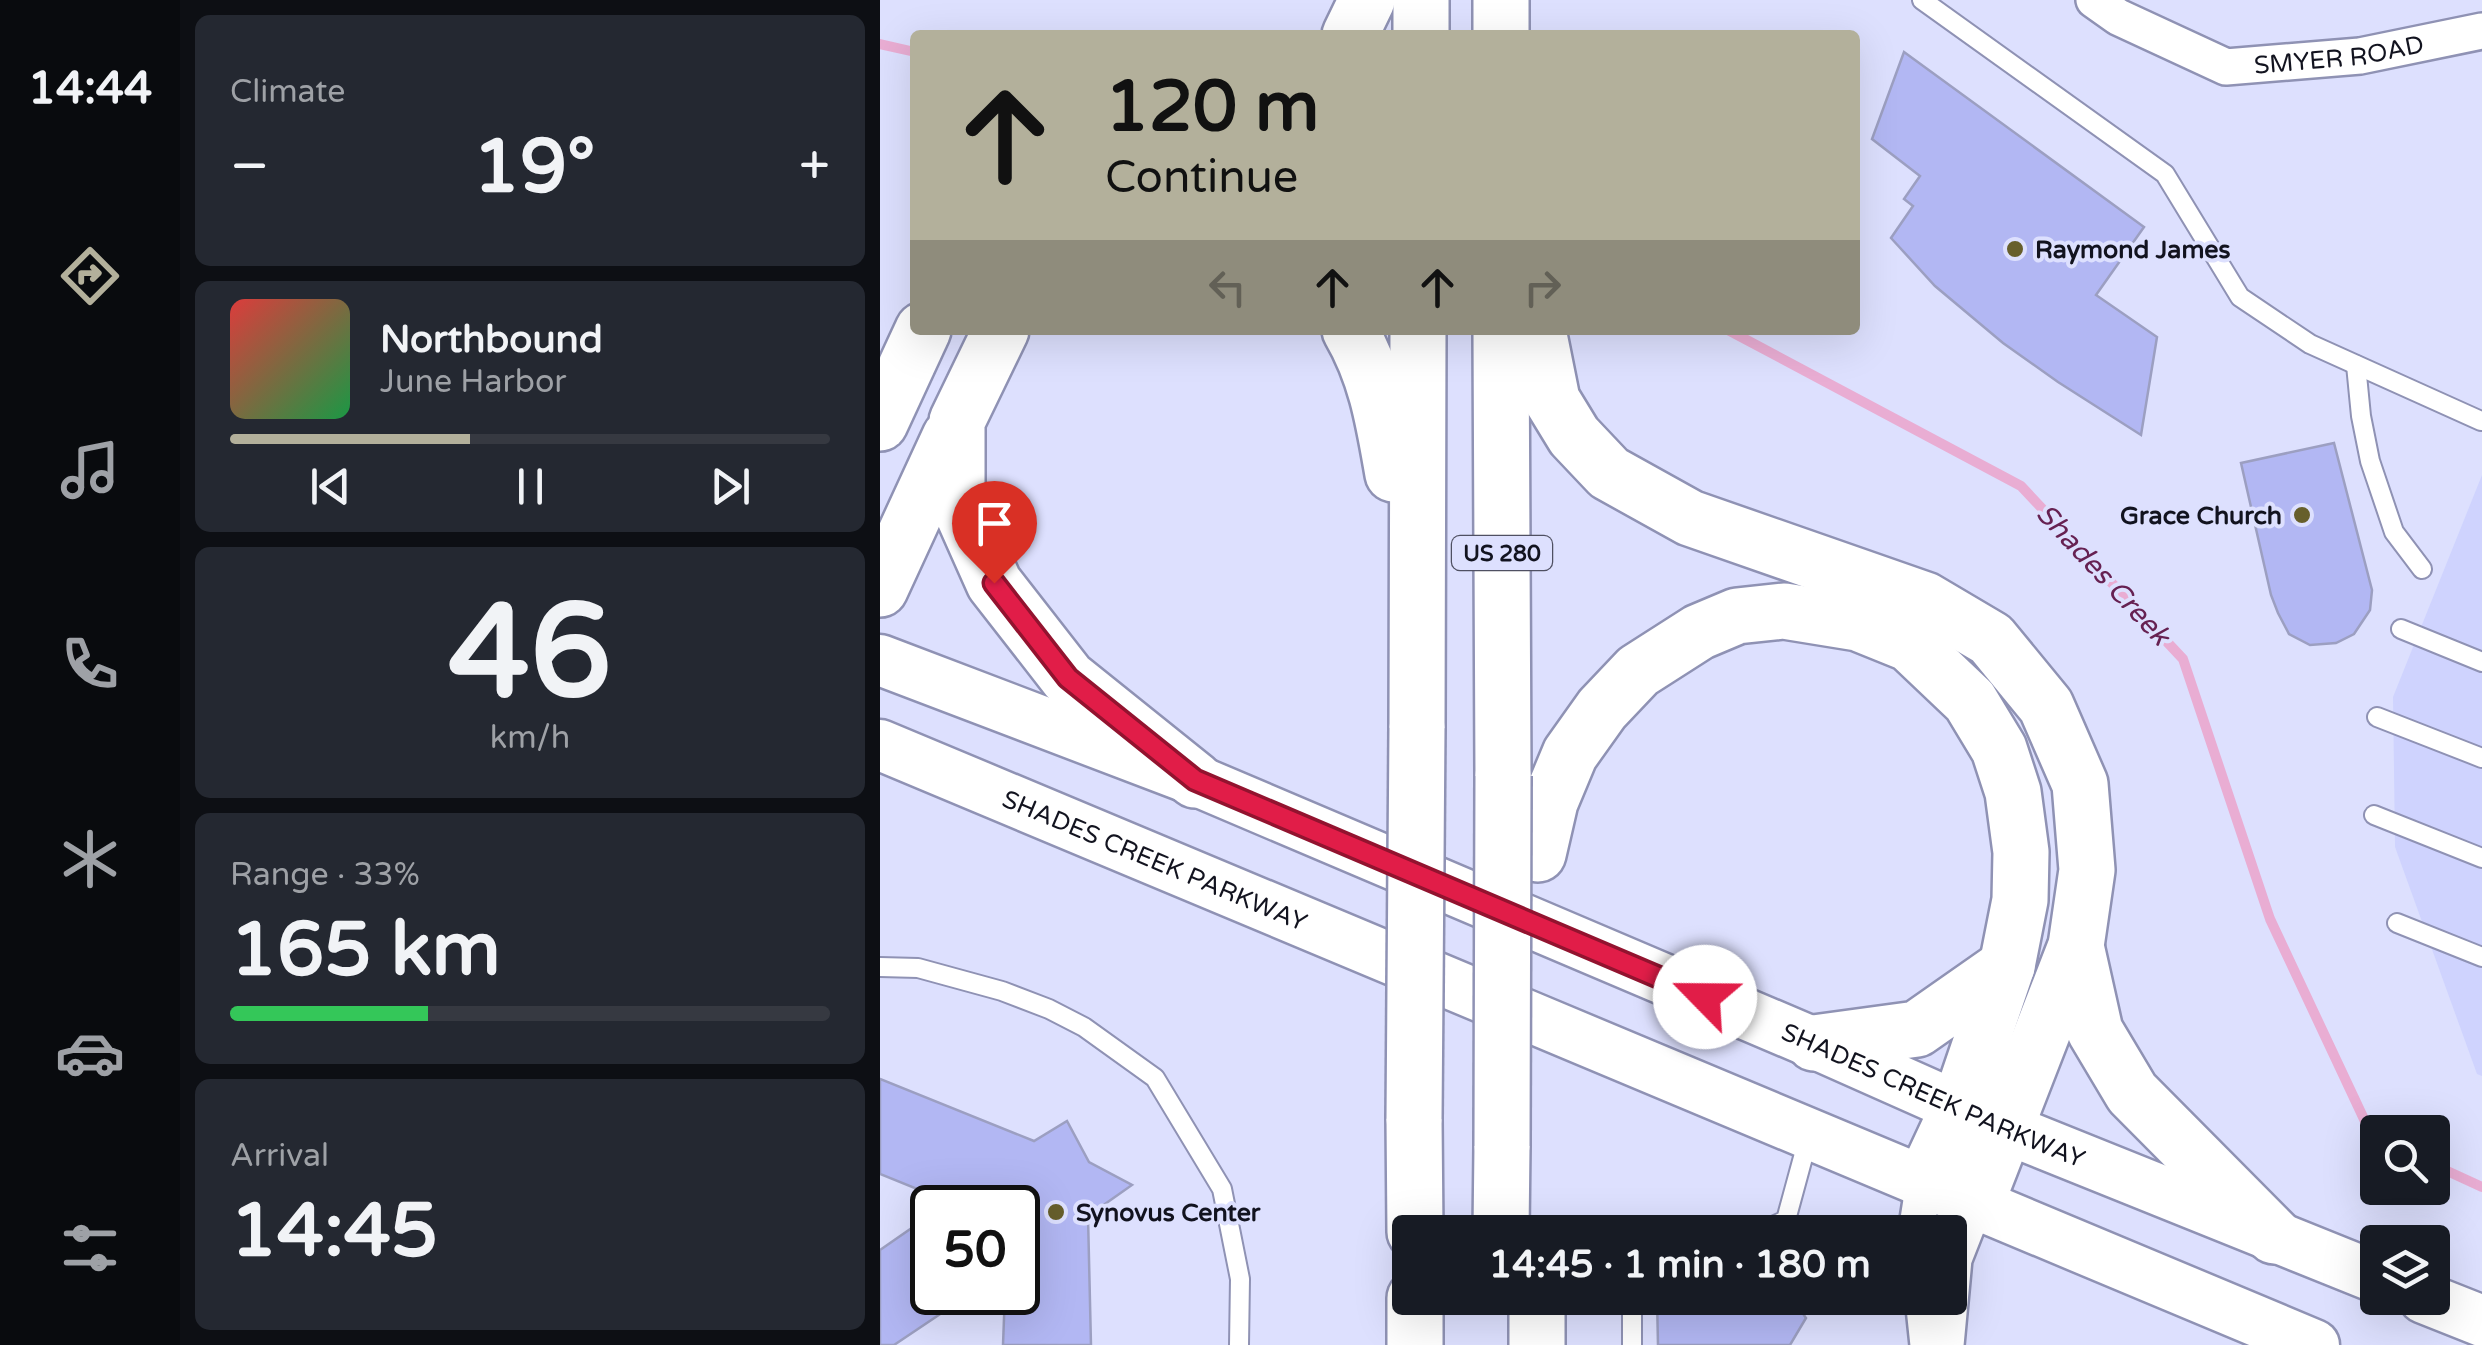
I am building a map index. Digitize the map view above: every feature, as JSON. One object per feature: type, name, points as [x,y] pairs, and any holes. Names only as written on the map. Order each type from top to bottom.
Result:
[{"type":"highway","points":[[1352,30],[1366,0]]},
{"type":"highway","points":[[1421,0],[1421,30]]},
{"type":"highway","points":[[1501,30],[1502,0]]},
{"type":"highway","points":[[880,422],[921,335]]},
{"type":"highway","points":[[880,589],[999,335]]},
{"type":"highway","points":[[1353,335],[1365,355],[1382,412],[1416,599]]},
{"type":"highway","name":"US 280","points":[[1414,1215],[1418,335]]},
{"type":"highway","name":"US 280","points":[[1500,335],[1502,776],[1519,1155],[1506,1215]]},
{"type":"highway","points":[[1539,335],[1552,400],[1574,436],[1608,474],[1690,518],[1878,607],[1910,644],[1970,700],[1999,749],[2013,792],[2021,852],[2020,900],[1982,1117],[1976,1204]]},
{"type":"highway","points":[[957,422],[957,500],[994,583],[1068,678],[1195,780]]},
{"type":"highway","points":[[1533,1215],[1519,1155],[1538,854],[1550,802],[1570,754],[1602,709],[1638,671],[1699,632],[1737,616],[1784,611],[1858,622],[1878,607],[1925,600],[1991,639],[2046,706],[2080,784],[2087,870],[2076,946],[1982,1117],[1920,1207]]},
{"type":"highway","points":[[2076,946],[2095,1031],[2132,1093],[2274,1236]]},
{"type":"highway","points":[[1814,1043],[1917,1029],[2008,966]]},
{"type":"highway","points":[[1415,1315],[1415,1345]]},
{"type":"highway","points":[[1502,1315],[1502,1345]]},
{"type":"highway","points":[[1536,1345],[1537,1315]]},
{"type":"main road","name":"SHADES CREEK PARKWAY","points":[[880,660],[1195,780],[1982,1117],[2360,1271]]},
{"type":"main road","name":"SHADES CREEK PARKWAY","points":[[880,746],[1809,1134],[1920,1207],[1976,1204],[2263,1335],[2314,1345]]},
{"type":"main road","points":[[2450,1309],[2482,1322]]},
{"type":"street","name":"SMYER ROAD","points":[[2094,0],[2118,17],[2226,67],[2360,56],[2482,31]]},
{"type":"street","points":[[1946,1345],[1954,1260],[1976,1204]]},
{"type":"street","points":[[1925,1315],[1928,1345]]},
{"type":"lane","points":[[1922,0],[2165,174],[2240,297],[2310,344],[2481,421]]},
{"type":"lane","points":[[2356,365],[2360,416],[2370,461],[2394,532],[2422,568]]},
{"type":"lane","points":[[2401,630],[2482,662]]},
{"type":"lane","points":[[2377,716],[2482,758]]},
{"type":"lane","points":[[2374,816],[2482,858]]},
{"type":"lane","points":[[2397,923],[2482,957]]},
{"type":"lane","points":[[880,967],[918,968],[1002,991],[1049,1009],[1084,1027],[1155,1078],[1222,1189],[1240,1280],[1239,1345]]},
{"type":"lane","points":[[1787,1215],[1809,1134]]},
{"type":"lane","points":[[1632,1315],[1632,1345]]},
{"type":"shaded area","points":[[2482,475],[2482,1076],[2477,1074],[2395,847],[2393,697]]},
{"type":"building","name":"Raymond James","points":[[1904,52],[2144,227],[2096,295],[2157,337],[2141,435],[2003,343],[1935,286],[1891,238],[1913,206],[1904,199],[1920,176],[1872,139]]},
{"type":"building","name":"Grace Church","points":[[2334,443],[2372,590],[2370,610],[2354,634],[2336,643],[2310,645],[2289,634],[2271,595],[2241,463]]},
{"type":"building","name":"Synovus Center","points":[[880,1079],[1034,1141],[1067,1121],[1089,1162],[1132,1185],[1088,1216],[1091,1345],[1003,1345],[1004,1315],[1040,1315],[1040,1185],[910,1186],[880,1174]]},
{"type":"building","points":[[910,1229],[910,1315],[939,1315],[894,1345],[880,1345],[880,1250]]},
{"type":"building","points":[[1657,1315],[1806,1318],[1790,1345],[1658,1345]]},
{"type":"waterway","name":"Shades Creek","points":[[880,44],[910,51]]},
{"type":"waterway","name":"Shades Creek","points":[[1737,335],[2021,486],[2183,659],[2270,919],[2362,1115]]},
{"type":"waterway","name":"Shades Creek","points":[[2450,1172],[2482,1187]]},
{"type":"place","name":"Raymond James","points":[[2015,249]]},
{"type":"place","name":"Grace Church","points":[[2302,515]]},
{"type":"place","name":"Synovus Center","points":[[1056,1212]]},
{"type":"route","points":[[994,583],[1068,678],[1195,780],[1705,997]]}]
